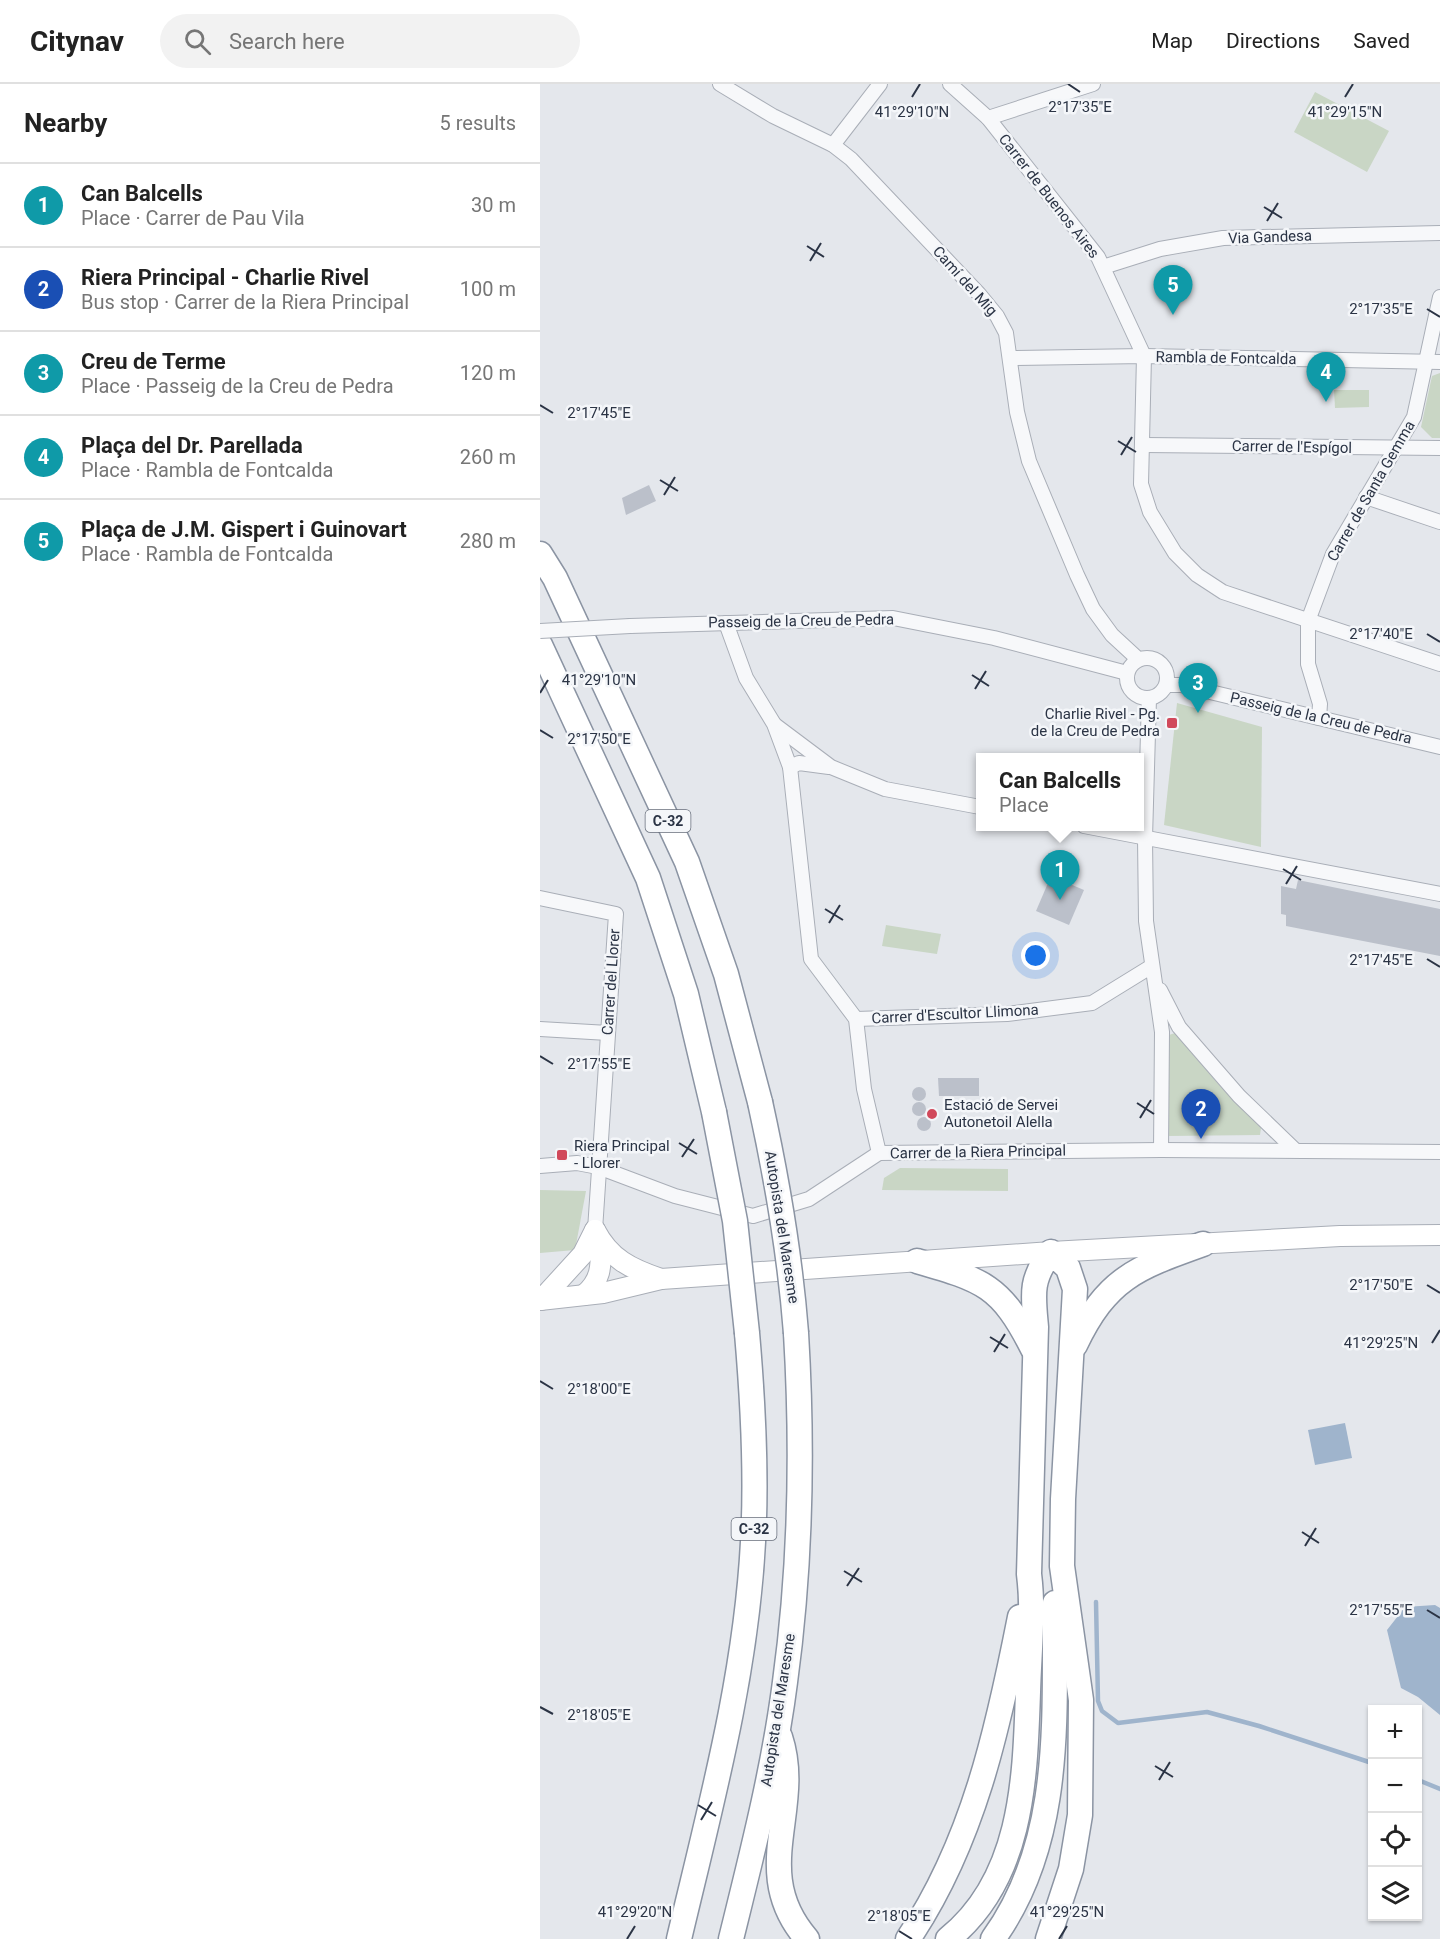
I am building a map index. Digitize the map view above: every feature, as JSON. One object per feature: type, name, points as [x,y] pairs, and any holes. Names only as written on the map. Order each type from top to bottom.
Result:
[{"type":"highway","name":"Autopista del Maresme","points":[[540,554],[555,578],[687,862],[726,974],[760,1102],[780,1195],[792,1274],[802,1424],[797,1578],[777,1730],[759,1826],[731,1939]]},
{"type":"highway","name":"C-32","points":[[540,645],[648,878],[686,994],[714,1112],[735,1221],[753,1412],[753,1542],[730,1724],[679,1939]]},
{"type":"highway","points":[[1071,1356],[1085,1325],[1105,1294],[1125,1276],[1145,1265],[1203,1244]]},
{"type":"highway","points":[[948,1939],[984,1899],[1005,1857],[1017,1821],[1027,1753],[1033,1607],[1029,1574],[1035,1353],[1033,1289],[1038,1269],[1050,1252],[1068,1268],[1075,1289],[1062,1566],[1056,1595],[1051,1782],[1042,1831],[1021,1892],[993,1939]]},
{"type":"highway","points":[[917,1261],[983,1284],[1016,1315],[1035,1353]]},
{"type":"highway","points":[[1048,1939],[1071,1869],[1080,1815],[1081,1700],[1062,1566]]},
{"type":"highway","points":[[908,1939],[951,1866],[977,1796],[1007,1684],[1029,1574]]},
{"type":"highway","points":[[664,1939],[730,1724]]},
{"type":"highway","points":[[777,1730],[787,1757],[788,1779],[778,1858],[781,1892],[792,1919],[807,1939]]},
{"type":"street","name":"Camí del Mig","points":[[720,84],[773,116],[833,145],[851,159],[979,294],[997,316],[1006,333],[1017,412],[1029,461],[1048,508],[1093,609],[1112,635],[1138,659]]},
{"type":"street","points":[[833,145],[880,84]]},
{"type":"street","name":"Carrer de Buenos Aires","points":[[950,84],[988,118],[1098,257],[1144,356]]},
{"type":"street","points":[[988,118],[1094,84]]},
{"type":"street","name":"Via Gandesa","points":[[1103,267],[1160,249],[1223,238],[1440,233]]},
{"type":"street","name":"Carrer de Santa Gemma","points":[[1319,718],[1320,704],[1308,664],[1308,621],[1318,586],[1333,554],[1414,417],[1433,362],[1440,297]]},
{"type":"street","points":[[1144,356],[1144,445],[1141,484],[1150,512],[1175,553],[1197,575],[1223,592],[1440,664]]},
{"type":"street","name":"Rambla de Fontcalda","points":[[1011,358],[1144,356],[1433,362]]},
{"type":"street","name":"Carrer de l'Espígol","points":[[1144,445],[1440,448]]},
{"type":"street","points":[[1366,497],[1440,522]]},
{"type":"street","name":"Passeig de la Creu de Pedra","points":[[540,631],[893,618],[983,636],[1127,673]]},
{"type":"street","points":[[726,623],[746,678],[774,724],[790,767],[812,959],[856,1020],[864,1089],[879,1153]]},
{"type":"street","points":[[1152,658],[1166,669],[1167,685],[1162,693],[1149,698],[1136,695],[1131,690],[1127,673],[1138,659],[1152,658]]},
{"type":"street","name":"Passeig de la Creu de Pedra","points":[[1167,685],[1181,685],[1440,747]]},
{"type":"street","points":[[1149,698],[1144,838],[1146,921],[1162,1032],[1161,1150]]},
{"type":"street","points":[[774,724],[831,767],[885,789],[976,806]]},
{"type":"street","points":[[790,767],[799,763],[831,767]]},
{"type":"street","points":[[1109,831],[1440,894]]},
{"type":"street","name":"Carrer del Llorer","points":[[540,898],[616,914],[598,1167],[598,1237]]},
{"type":"street","name":"Carrer d'Escultor Llimona","points":[[856,1020],[1007,1014],[1092,1003],[1152,966]]},
{"type":"street","points":[[1156,980],[1179,1027],[1239,1096],[1295,1150]]},
{"type":"street","points":[[1162,1032],[1179,1027]]},
{"type":"street","points":[[540,1029],[608,1033]]},
{"type":"street","name":"Carrer de la Riera Principal","points":[[540,1166],[577,1163],[598,1167],[675,1196],[753,1216],[809,1199],[879,1153],[1161,1150],[1440,1152]]},
{"type":"street","points":[[541,1300],[661,1279],[1050,1252],[1340,1236],[1440,1235]]},
{"type":"street","points":[[541,1300],[598,1237]]},
{"type":"street","points":[[598,1237],[616,1260],[661,1279]]},
{"type":"street","points":[[594,1291],[601,1273],[598,1237]]},
{"type":"street","points":[[583,1254],[582,1273],[594,1291]]},
{"type":"green space","points":[[1315,92],[1389,131],[1367,172],[1294,132]]},
{"type":"green space","points":[[1440,373],[1440,438],[1432,438],[1421,427],[1432,376]]},
{"type":"green space","points":[[1334,390],[1369,390],[1369,407],[1335,408]]},
{"type":"green space","points":[[1177,703],[1262,727],[1261,847],[1164,825]]},
{"type":"green space","points":[[886,925],[941,934],[937,954],[882,946]]},
{"type":"green space","points":[[1175,1033],[1221,1087],[1256,1119],[1261,1128],[1260,1135],[1167,1136],[1169,1035]]},
{"type":"green space","points":[[900,1168],[1008,1169],[1008,1191],[882,1190],[884,1178]]},
{"type":"green space","points":[[540,1190],[586,1191],[575,1250],[540,1253]]},
{"type":"water","points":[[1345,1423],[1352,1458],[1315,1465],[1308,1430]]},
{"type":"water","points":[[1435,1605],[1440,1608],[1440,1715],[1418,1697],[1401,1688],[1387,1630],[1405,1607]]},
{"type":"building","points":[[649,485],[656,501],[626,515],[622,498]]},
{"type":"building","points":[[1051,876],[1084,890],[1069,925],[1036,911]]},
{"type":"building","points":[[1298,880],[1440,909],[1440,956],[1286,926],[1286,915],[1281,914],[1281,886],[1296,889]]},
{"type":"building","points":[[938,1078],[979,1078],[979,1096],[939,1096]]},
{"type":"building","points":[[919,1087],[924,1089],[926,1094],[924,1099],[919,1101],[914,1099],[912,1094],[914,1089]]},
{"type":"building","points":[[919,1102],[924,1104],[926,1109],[924,1114],[919,1116],[914,1114],[912,1109],[914,1104]]},
{"type":"building","points":[[924,1117],[929,1119],[931,1124],[929,1129],[924,1131],[919,1129],[917,1124],[919,1119]]},
{"type":"waterway","points":[[1096,1602],[1098,1701],[1102,1711],[1118,1723],[1207,1712],[1259,1726],[1368,1762]]},
{"type":"waterway","points":[[1422,1782],[1440,1789]]},
{"type":"place","name":"Plaça de J.M. Gispert i Guinovart","points":[[1173,315]]},
{"type":"place","name":"Plaça del Dr. Parellada","points":[[1326,402]]},
{"type":"place","name":"Creu de Terme","points":[[1198,713]]},
{"type":"place","name":"Charlie Rivel - Pg. de la Creu de Pedra","points":[[1172,723]]},
{"type":"place","name":"Can Balcells","points":[[1060,900]]},
{"type":"place","name":"Estació de Servei Autonetoil Alella","points":[[932,1114]]},
{"type":"place","name":"Riera Principal - Charlie Rivel","points":[[1201,1139]]},
{"type":"place","name":"Riera Principal - Llorer","points":[[562,1155]]}]
